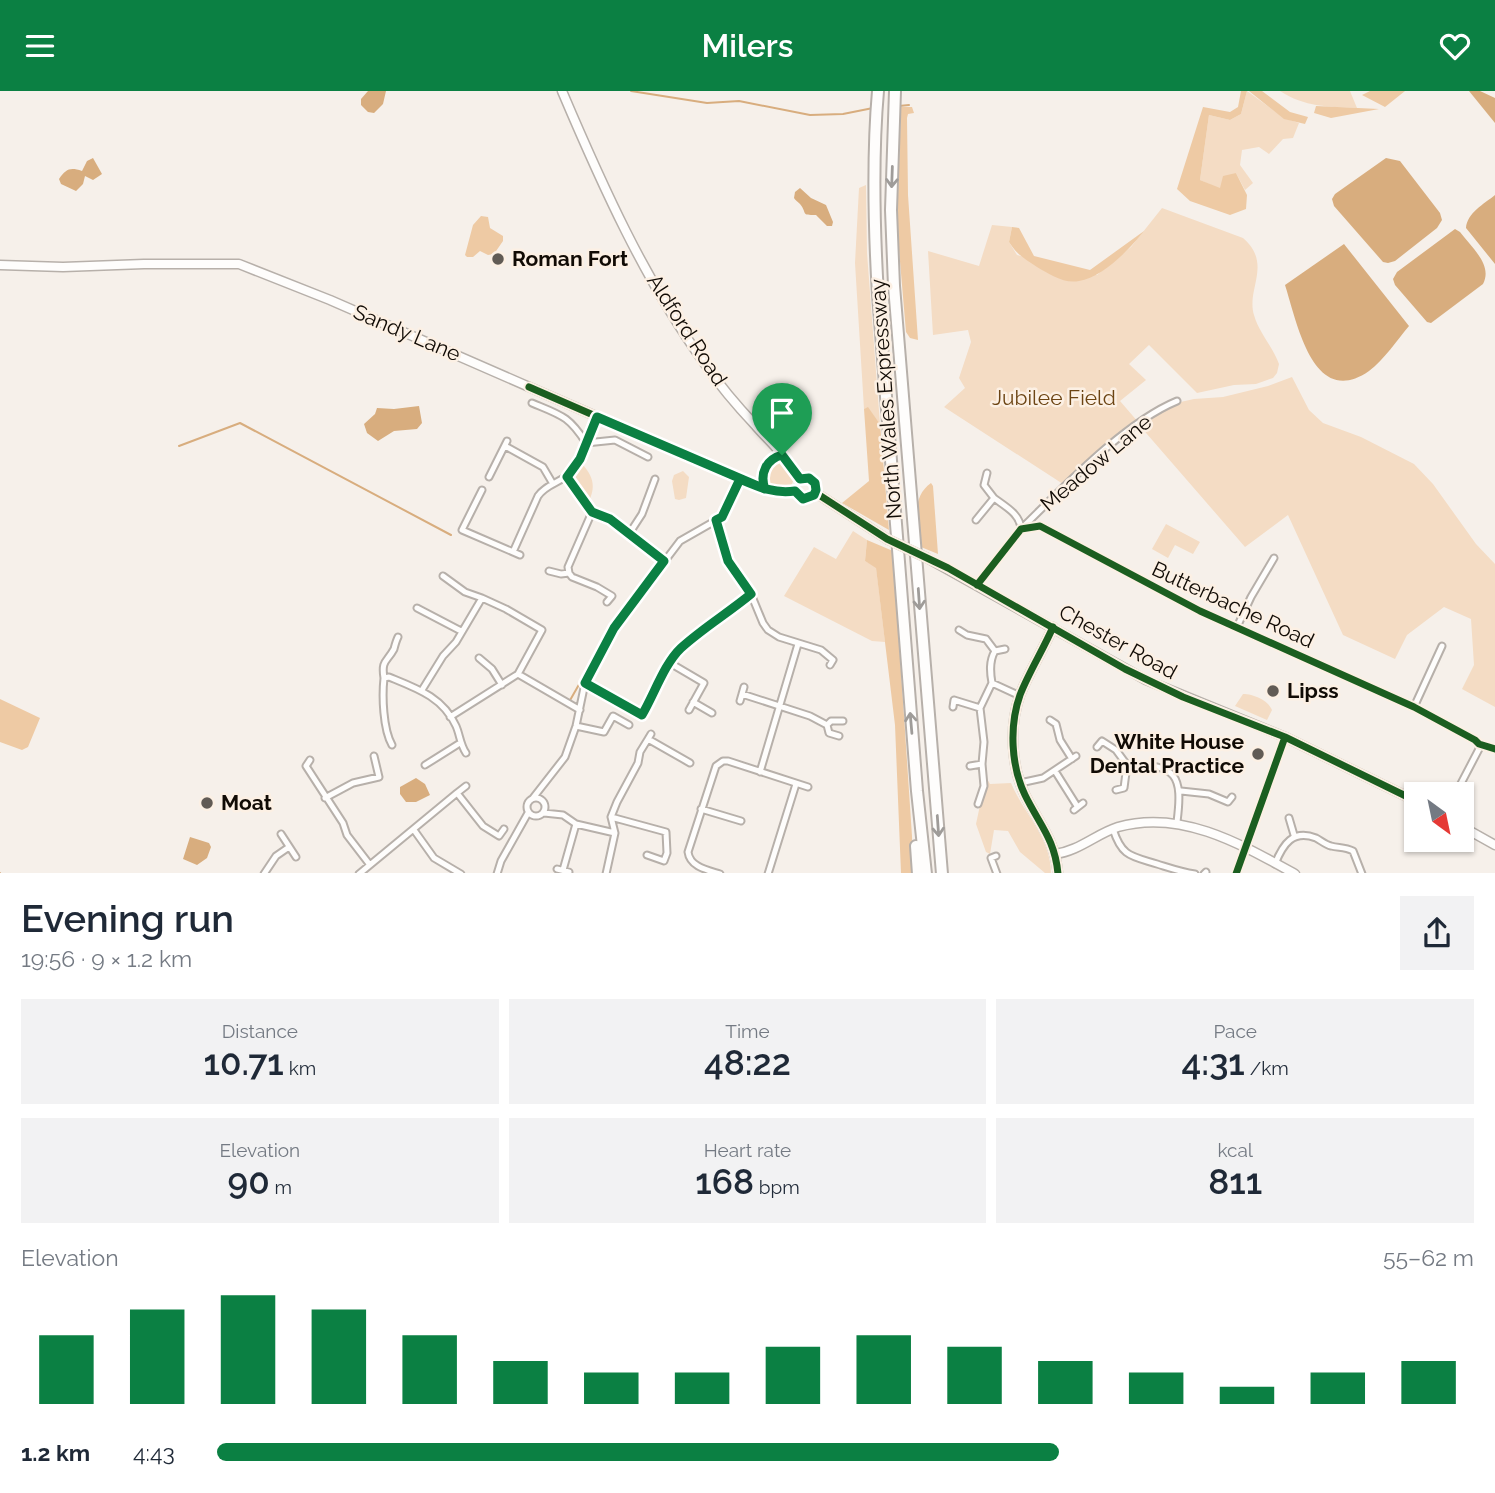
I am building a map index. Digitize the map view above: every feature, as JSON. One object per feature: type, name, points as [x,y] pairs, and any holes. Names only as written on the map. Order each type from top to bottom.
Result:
[{"type":"highway","name":"North Wales Expressway","points":[[878,93],[874,214],[878,295],[917,791],[926,873]]},
{"type":"highway","name":"North Wales Expressway","points":[[895,93],[891,210],[894,286],[942,873]]},
{"type":"highway","points":[[917,791],[918,873]]},
{"type":"street","name":"Aldford Road","points":[[562,91],[607,194],[681,329],[705,365],[800,479]]},
{"type":"street","name":"Sandy Lane","points":[[0,265],[63,267],[239,264],[330,300],[740,479],[776,492],[795,491]]},
{"type":"street","name":"Meadow Lane","points":[[1021,529],[1113,443],[1164,406],[1177,401]]},
{"type":"street","points":[[533,403],[565,417],[586,443],[615,440],[648,457]]},
{"type":"street","points":[[513,552],[538,496],[543,489],[567,477],[575,468],[597,417]]},
{"type":"street","points":[[489,477],[506,443],[543,467],[553,484]]},
{"type":"street","points":[[765,489],[762,479],[764,470],[772,459],[782,455]]},
{"type":"street","points":[[976,520],[994,498],[984,485],[987,473]]},
{"type":"street","points":[[567,477],[592,512],[610,519],[664,561]]},
{"type":"street","points":[[809,478],[816,485],[816,493],[812,497],[803,499],[795,491],[795,485],[800,479],[809,478]]},
{"type":"street","points":[[629,534],[642,514],[655,479]]},
{"type":"street","points":[[531,815],[527,804],[536,798],[565,757],[576,726],[585,683],[614,628],[680,541],[722,517],[740,479]]},
{"type":"street","points":[[482,490],[460,533],[520,555]]},
{"type":"street","name":"Chester Road","points":[[816,493],[887,539],[977,585],[1146,680],[1285,738],[1404,795]]},
{"type":"street","name":"Meadow Lane","points":[[994,498],[1016,515],[1021,522],[1021,529]]},
{"type":"street","points":[[592,512],[568,567],[572,577],[614,594],[607,602]]},
{"type":"street","points":[[716,520],[728,561],[751,594],[768,630],[779,637],[821,650],[831,662],[840,657]]},
{"type":"street","name":"Butterbache Road","points":[[1021,529],[1040,526],[1172,597],[1414,707],[1479,744],[1495,749]]},
{"type":"street","points":[[977,585],[1021,529]]},
{"type":"street","points":[[1237,627],[1274,558]]},
{"type":"street","points":[[549,571],[561,575],[569,573]]},
{"type":"street","points":[[444,587],[446,578],[465,592],[506,609],[542,630]]},
{"type":"street","points":[[642,715],[681,648],[751,594]]},
{"type":"street","points":[[422,690],[482,599]]},
{"type":"street","points":[[417,608],[461,631]]},
{"type":"street","points":[[450,717],[518,674],[546,623]]},
{"type":"street","points":[[1053,627],[1020,696],[1013,740],[1014,763],[1020,783],[1050,838],[1058,873]]},
{"type":"street","points":[[959,629],[965,637],[986,639],[995,651]]},
{"type":"street","points":[[392,745],[387,735],[384,713],[383,665],[386,657],[394,650],[398,637]]},
{"type":"street","points":[[760,772],[798,643]]},
{"type":"street","points":[[1414,707],[1442,646]]},
{"type":"street","points":[[995,651],[1004,649]]},
{"type":"street","points":[[978,804],[984,786],[984,742],[980,708],[992,683],[990,672],[995,651]]},
{"type":"street","points":[[481,662],[502,685]]},
{"type":"street","points":[[670,663],[704,683]]},
{"type":"street","points":[[518,674],[580,710]]},
{"type":"street","points":[[384,678],[389,677],[422,690],[437,701],[455,725],[466,753]]},
{"type":"street","points":[[689,710],[708,677]]},
{"type":"street","points":[[585,683],[650,718]]},
{"type":"street","points":[[992,683],[1020,696]]},
{"type":"street","points":[[744,687],[741,698],[810,716],[827,725],[829,733],[839,736]]},
{"type":"street","points":[[953,701],[980,708]]},
{"type":"street","points":[[693,702],[712,713]]},
{"type":"street","points":[[576,726],[604,732],[613,716],[629,725]]},
{"type":"street","points":[[827,725],[837,720],[843,721]]},
{"type":"street","points":[[1020,783],[1042,778],[1074,757],[1060,740],[1053,722],[1063,721]]},
{"type":"street","points":[[606,873],[615,834],[611,817],[649,737],[687,762],[680,768]]},
{"type":"street","points":[[1097,747],[1100,738],[1116,750],[1127,765],[1126,789],[1116,790]]},
{"type":"street","points":[[425,765],[460,743]]},
{"type":"street","points":[[1462,782],[1479,744]]},
{"type":"street","points":[[325,798],[353,783],[379,780],[374,756]]},
{"type":"street","points":[[432,760],[436,767]]},
{"type":"street","points":[[718,873],[695,865],[689,859],[688,852],[714,768],[719,763],[728,761],[808,787]]},
{"type":"street","points":[[970,767],[982,764]]},
{"type":"street","points":[[1127,765],[1157,766],[1174,776],[1181,791],[1177,823]]},
{"type":"street","points":[[306,766],[343,823],[347,835],[370,865]]},
{"type":"street","points":[[1055,771],[1078,806]]},
{"type":"street","points":[[768,873],[796,783]]},
{"type":"street","points":[[359,873],[466,786]]},
{"type":"street","points":[[1181,791],[1209,794],[1222,800],[1232,799],[1234,809]]},
{"type":"street","points":[[457,793],[483,826],[499,836]]},
{"type":"street","points":[[536,798],[545,804],[545,812]]},
{"type":"street","points":[[701,809],[741,821]]},
{"type":"street","points":[[497,873],[501,861],[531,815],[545,812],[563,815],[576,824],[615,834]]},
{"type":"street","points":[[611,817],[666,832],[667,853],[664,861],[647,855]]},
{"type":"street","points":[[1289,818],[1294,835]]},
{"type":"street","points":[[658,830],[661,821]]},
{"type":"street","points":[[1055,854],[1080,847],[1113,829],[1139,823],[1177,823],[1217,835],[1294,873]]},
{"type":"street","points":[[563,871],[576,824]]},
{"type":"street","points":[[495,843],[504,829]]},
{"type":"street","points":[[1113,829],[1122,850],[1131,857],[1195,873]]},
{"type":"street","points":[[414,830],[434,858],[461,873]]},
{"type":"street","points":[[1474,833],[1495,845]]},
{"type":"street","points":[[281,834],[296,857]]},
{"type":"street","points":[[1275,864],[1285,843],[1294,835],[1303,835],[1353,851],[1362,873]]},
{"type":"street","points":[[1326,853],[1331,846]]},
{"type":"street","points":[[264,873],[276,856],[289,847]]},
{"type":"street","points":[[991,856],[997,873]]},
{"type":"street","points":[[1172,869],[1175,860]]},
{"type":"green space","points":[[1247,91],[1284,118],[1299,123],[1293,138],[1283,139],[1269,154],[1259,147],[1242,150],[1240,165],[1253,183],[1245,190],[1236,173],[1220,189],[1200,180],[1209,115],[1230,120],[1241,114]]},
{"type":"green space","points":[[1280,91],[1350,91],[1357,108],[1308,103]]},
{"type":"green space","points":[[866,185],[867,253],[880,424],[868,408],[864,409],[855,263],[859,188]]},
{"type":"green space","name":"Jubilee Field","points":[[1162,208],[1243,238],[1252,248],[1258,267],[1252,305],[1259,328],[1279,364],[1273,378],[1256,384],[1234,385],[1197,393],[1149,345],[1129,364],[1146,380],[1120,401],[1139,423],[1063,484],[944,407],[965,388],[959,378],[971,342],[968,330],[933,335],[928,251],[979,266],[992,225],[1012,227],[1009,242],[1017,255],[1097,275],[1131,247]]},
{"type":"green space","points":[[1292,377],[1309,410],[1323,423],[1361,437],[1414,464],[1433,484],[1476,544],[1495,564],[1495,707],[1462,689],[1474,665],[1471,619],[1444,607],[1407,635],[1395,659],[1343,635],[1288,515],[1245,547],[1140,426],[1176,403],[1223,397]]},
{"type":"green space","points":[[777,459],[784,462],[794,479],[791,486],[778,489],[766,484],[766,472]]},
{"type":"green space","points":[[582,464],[592,481],[589,501],[574,477]]},
{"type":"green space","points":[[683,471],[689,477],[686,498],[679,500],[675,499],[672,481],[674,475]]},
{"type":"green space","points":[[1166,524],[1200,542],[1193,554],[1175,545],[1168,558],[1152,549]]},
{"type":"green space","points":[[853,531],[867,540],[865,561],[876,567],[885,642],[872,641],[784,596],[814,547],[836,559]]},
{"type":"green space","points":[[1243,694],[1256,696],[1267,703],[1272,710],[1267,720],[1235,706]]},
{"type":"green space","points":[[986,777],[990,784],[1011,783],[1042,837],[1050,860],[1051,873],[1045,873],[1020,852],[1008,831],[994,830],[990,854],[986,852],[976,824]]},
{"type":"shaded area","points":[[368,91],[386,91],[383,104],[374,113],[368,112],[361,105],[361,99]]},
{"type":"shaded area","points":[[1241,91],[1247,91],[1241,114],[1230,120],[1209,115],[1200,180],[1220,188],[1223,176],[1236,173],[1247,195],[1246,209],[1230,215],[1190,201],[1177,189],[1203,107],[1230,112],[1238,107]]},
{"type":"shaded area","points":[[1249,91],[1262,91],[1290,112],[1308,117],[1305,124],[1284,119]]},
{"type":"shaded area","points":[[1370,91],[1405,91],[1385,107],[1362,95]]},
{"type":"shaded area","points":[[1469,91],[1480,91],[1495,98],[1495,123]]},
{"type":"shaded area","points":[[1316,106],[1379,109],[1331,118],[1314,113]]},
{"type":"shaded area","points":[[901,107],[912,107],[914,113],[908,114],[907,118],[908,195],[918,340],[910,338],[906,332],[897,226]]},
{"type":"shaded area","points":[[93,158],[102,174],[93,180],[85,176],[83,184],[76,191],[61,184],[59,179],[66,171],[82,171],[87,161]]},
{"type":"shaded area","points":[[1386,158],[1400,161],[1440,213],[1442,220],[1437,228],[1395,261],[1388,263],[1383,262],[1334,206],[1332,199],[1335,194]]},
{"type":"shaded area","points":[[800,188],[811,198],[826,205],[832,226],[827,226],[816,215],[805,213],[794,198],[795,192]]},
{"type":"shaded area","points":[[1495,195],[1495,264],[1466,228],[1473,213]]},
{"type":"shaded area","points":[[481,216],[488,217],[490,228],[503,236],[503,241],[494,254],[488,255],[480,251],[473,257],[467,257],[465,255],[473,225]]},
{"type":"shaded area","points":[[1012,227],[1019,228],[1034,256],[1090,270],[1144,231],[1106,269],[1088,279],[1073,282],[1052,275],[1018,254],[1009,242]]},
{"type":"shaded area","points":[[1455,229],[1480,257],[1485,270],[1483,284],[1431,323],[1427,322],[1395,285],[1393,279],[1397,272]]},
{"type":"shaded area","points":[[1344,244],[1409,326],[1375,366],[1350,380],[1334,379],[1321,371],[1311,357],[1295,320],[1285,285]]},
{"type":"shaded area","points":[[419,406],[422,423],[417,429],[394,431],[378,441],[367,433],[364,424],[375,414],[377,408]]},
{"type":"shaded area","points":[[868,407],[880,424],[889,530],[842,503],[869,481],[864,409]]},
{"type":"shaded area","points":[[931,483],[938,554],[921,547],[917,521],[920,497]]},
{"type":"shaded area","points":[[867,540],[893,551],[913,873],[901,873],[895,725],[876,568],[865,561]]},
{"type":"shaded area","points":[[0,699],[40,718],[28,747],[22,750],[0,742]]},
{"type":"shaded area","points":[[416,778],[425,784],[430,795],[416,802],[406,802],[400,794],[400,787]]},
{"type":"shaded area","points":[[190,837],[209,843],[211,847],[207,858],[197,865],[183,859]]},
{"type":"waterway","points":[[631,91],[707,103],[739,101],[810,115],[843,114],[873,108]]},
{"type":"waterway","points":[[899,106],[909,105]]},
{"type":"waterway","points":[[179,446],[240,423],[451,535]]},
{"type":"waterway","points":[[648,579],[661,562]]},
{"type":"waterway","points":[[569,702],[613,625]]},
{"type":"cycle path","points":[[529,387],[756,486],[776,492],[795,491],[803,499],[816,493],[887,539],[948,568],[1125,669],[1183,697],[1285,737],[1404,795]]},
{"type":"cycle path","points":[[977,585],[1021,529],[1040,526],[1200,611],[1414,707],[1479,744],[1495,749]]},
{"type":"cycle path","points":[[1053,627],[1020,695],[1014,720],[1013,746],[1020,784],[1050,841],[1058,873]]},
{"type":"cycle path","points":[[1236,873],[1285,737]]},
{"type":"place","name":"Roman Fort","points":[[498,259]]},
{"type":"place","name":"Lipss","points":[[1273,691]]},
{"type":"place","name":"White House Dental Practice","points":[[1258,754]]},
{"type":"place","name":"Moat","points":[[207,803]]},
{"type":"route","points":[[782,455],[772,459],[764,470],[762,484],[765,489],[597,417],[580,459],[567,477],[592,512],[610,519],[664,561],[614,628],[585,683],[642,715],[681,648],[751,594],[728,561],[716,520],[722,517],[740,479],[756,486],[765,489],[776,492],[795,491],[803,499],[814,495],[815,483],[809,478],[800,479],[782,455]]}]
